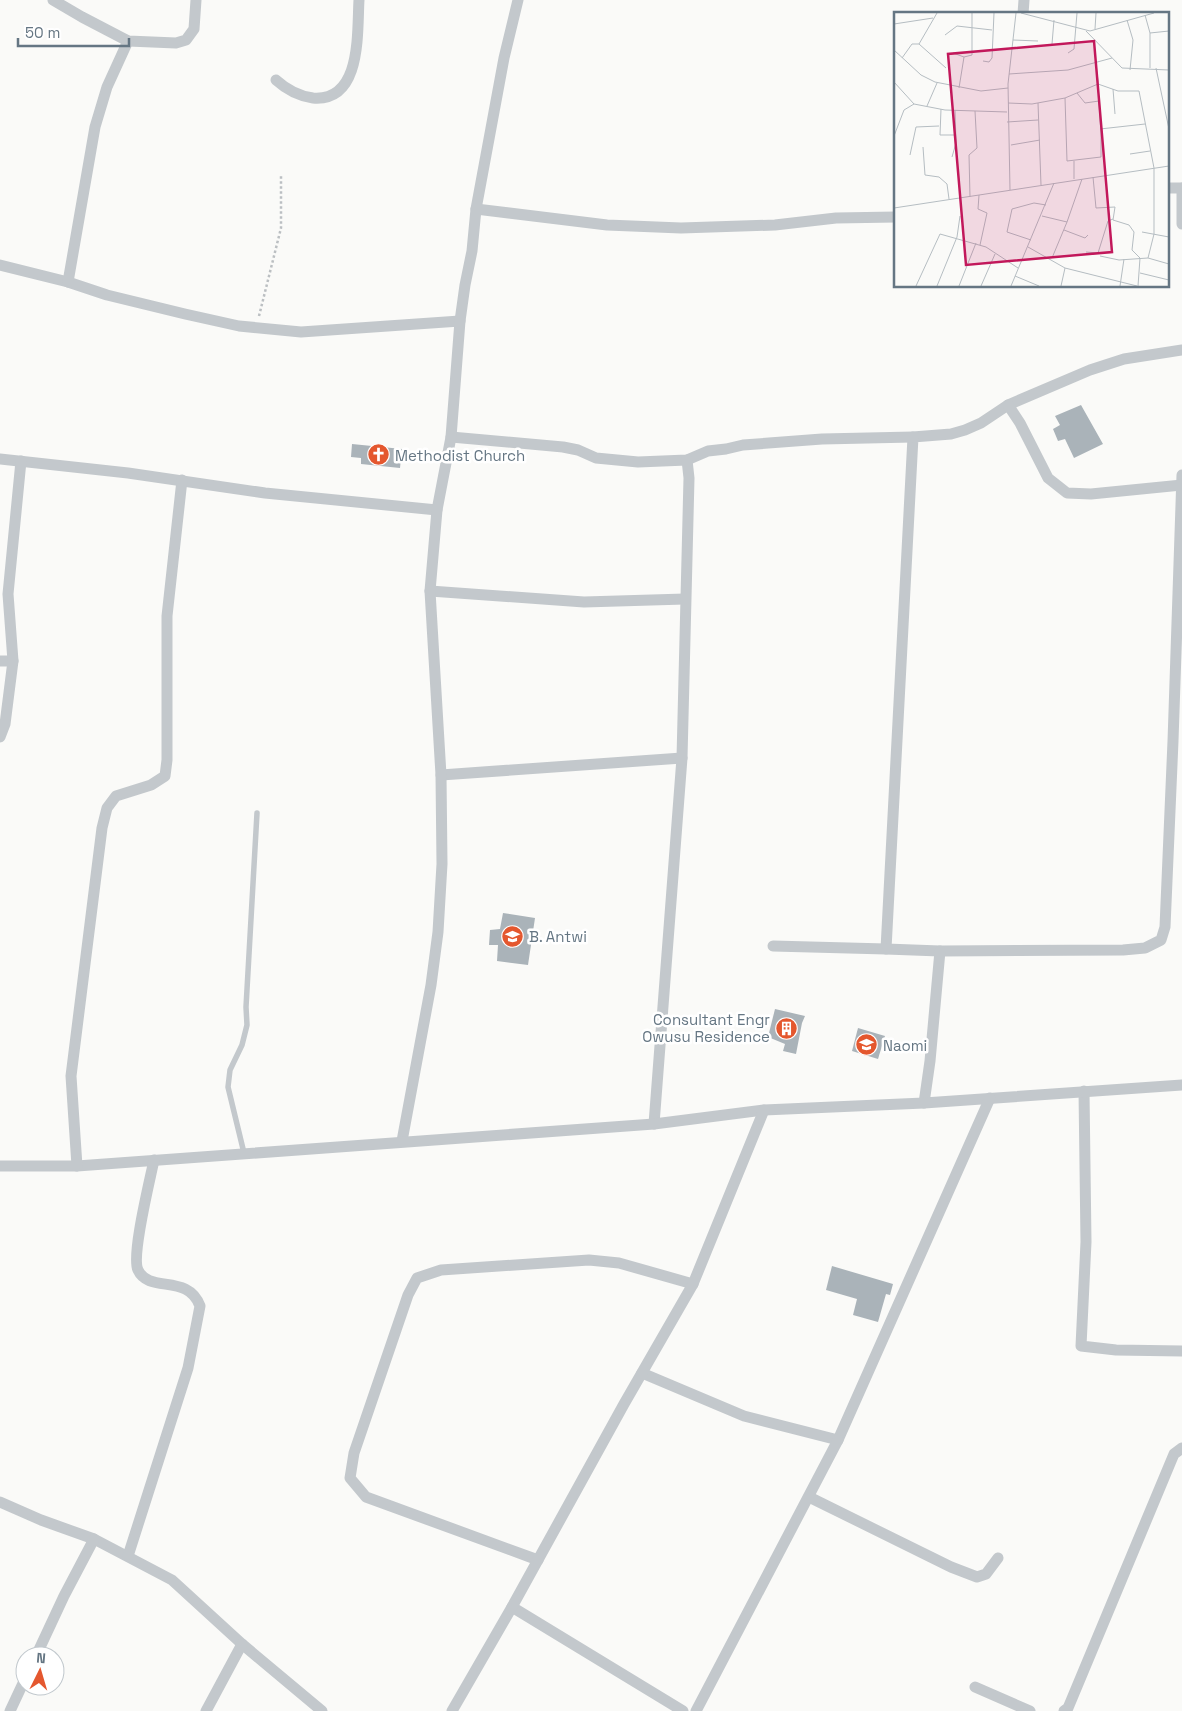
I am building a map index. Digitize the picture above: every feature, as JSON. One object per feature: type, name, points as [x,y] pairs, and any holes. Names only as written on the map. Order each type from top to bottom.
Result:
[{"type":"street","points":[[53,0],[128,40],[176,43],[186,40],[194,29],[196,0]]},
{"type":"street","points":[[276,80],[286,89],[296,94],[323,98],[334,95],[345,84],[354,64],[359,0]]},
{"type":"street","points":[[402,1142],[438,932],[442,864],[441,775],[430,591],[437,510],[451,437],[460,321],[472,251],[476,209],[502,68],[518,0]]},
{"type":"street","points":[[68,282],[95,126],[106,87],[128,40]]},
{"type":"street","points":[[1182,188],[1182,224]]},
{"type":"street","points":[[476,209],[606,225],[681,228],[775,225],[836,218],[894,217]]},
{"type":"street","points":[[0,265],[68,282],[107,295],[239,326],[301,332],[460,321]]},
{"type":"street","points":[[451,437],[563,447],[578,450],[596,458],[638,462],[687,460],[708,451],[743,445],[822,439],[913,437],[951,434],[981,423],[1008,405],[1090,370],[1124,359],[1182,350]]},
{"type":"street","points":[[1008,405],[1020,423],[1048,478],[1067,493],[1091,494],[1182,485]]},
{"type":"street","points":[[886,949],[913,437]]},
{"type":"street","points":[[0,459],[182,480],[265,493],[437,510]]},
{"type":"street","points":[[654,1124],[682,758],[689,478],[687,460]]},
{"type":"street","points":[[0,737],[5,724],[13,661],[8,594],[21,461]]},
{"type":"street","points":[[773,946],[940,951],[1123,950],[1145,948],[1161,940],[1165,927],[1178,715],[1182,475]]},
{"type":"street","points":[[77,1166],[71,1076],[102,828],[107,808],[116,796],[151,785],[165,776],[167,760],[167,616],[182,480]]},
{"type":"street","points":[[430,591],[584,602],[685,599]]},
{"type":"street","points":[[0,661],[13,661]]},
{"type":"street","points":[[441,775],[682,758]]},
{"type":"street","points":[[924,1103],[940,951]]},
{"type":"street","points":[[0,1166],[77,1166],[654,1124],[764,1110],[924,1103],[1182,1085]]},
{"type":"street","points":[[1084,1092],[1086,1242],[1081,1346],[1116,1350],[1182,1351]]},
{"type":"street","points":[[696,1711],[838,1440],[990,1098]]},
{"type":"street","points":[[452,1711],[693,1284],[764,1110]]},
{"type":"street","points":[[128,1556],[188,1368],[200,1306],[197,1296],[187,1289],[145,1279],[137,1269],[138,1240],[154,1160]]},
{"type":"street","points":[[538,1560],[366,1497],[350,1478],[354,1454],[412,1286],[417,1278],[441,1270],[589,1260],[619,1263],[693,1284]]},
{"type":"street","points":[[642,1373],[744,1416],[838,1440]]},
{"type":"street","points":[[1064,1711],[1068,1708],[1174,1454],[1182,1448]]},
{"type":"street","points":[[809,1497],[951,1567],[977,1577],[986,1574],[998,1558]]},
{"type":"street","points":[[0,1502],[41,1520],[94,1539],[172,1580],[242,1644],[322,1711]]},
{"type":"street","points":[[41,1646],[94,1539]]},
{"type":"street","points":[[512,1607],[683,1711]]},
{"type":"street","points":[[206,1711],[242,1644]]},
{"type":"street","points":[[974,1687],[1030,1711]]},
{"type":"street","points":[[10,1711],[17,1696]]},
{"type":"lane","points":[[244,1153],[228,1087],[230,1070],[242,1045],[247,1025],[246,1006],[258,814]]},
{"type":"path","points":[[256,327],[281,228],[281,176]]},
{"type":"building","points":[[1081,405],[1103,444],[1074,458],[1065,439],[1058,441],[1053,429],[1060,425],[1055,416]]},
{"type":"building","points":[[352,444],[402,449],[400,468],[361,464],[361,458],[351,457]]},
{"type":"building","points":[[503,913],[535,918],[528,965],[497,961],[498,945],[489,945],[490,930],[500,929]]},
{"type":"building","name":"Consultant Engr Owusu Residence","points":[[775,1009],[805,1016],[796,1054],[783,1051],[785,1044],[768,1037]]},
{"type":"building","points":[[858,1028],[885,1036],[878,1059],[852,1051]]},
{"type":"building","points":[[832,1266],[893,1284],[890,1295],[886,1294],[878,1322],[853,1315],[857,1299],[826,1290]]},
{"type":"place","name":"Methodist Church","points":[[379,455]]},
{"type":"place","name":"B. Antwi","points":[[513,936]]},
{"type":"place","name":"Consultant Engr Owusu Residence","points":[[786,1028]]},
{"type":"place","name":"Naomi","points":[[867,1045]]}]
